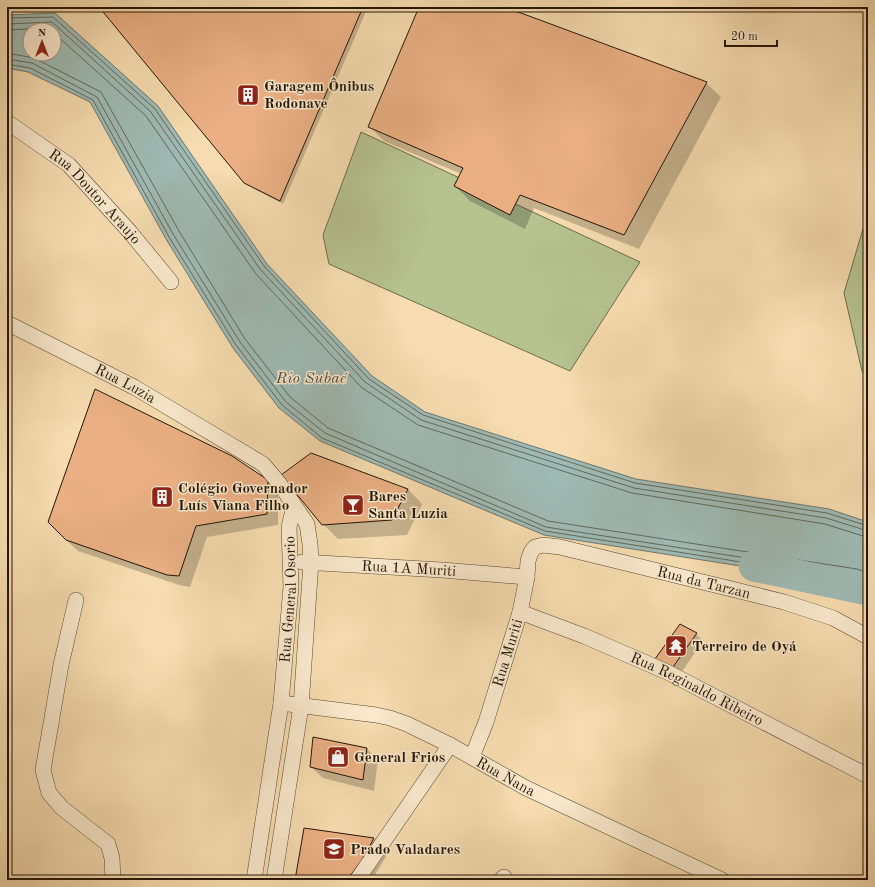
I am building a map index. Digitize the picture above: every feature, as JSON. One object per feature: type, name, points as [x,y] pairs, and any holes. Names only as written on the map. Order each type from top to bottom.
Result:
[{"type":"street","name":"Rua Doutor Araujo","points":[[7,122],[69,165],[130,232],[171,282]]},
{"type":"street","name":"Rua Luzia","points":[[7,323],[134,387],[263,464],[279,483],[294,506]]},
{"type":"street","name":"Rua General Osorio","points":[[254,880],[281,703],[292,587],[289,527],[294,506]]},
{"type":"street","name":"Rua General Osorio","points":[[274,880],[301,706],[311,562],[307,524],[294,506]]},
{"type":"street","name":"Rua da Tarzan","points":[[535,547],[543,545],[560,547],[784,602],[833,618],[868,638]]},
{"type":"street","name":"Rua Muriti","points":[[472,757],[486,722],[520,612],[527,576],[528,560],[535,547]]},
{"type":"street","name":"Rua 1A Muriti","points":[[291,562],[527,576]]},
{"type":"street","points":[[76,600],[60,665],[43,770],[49,793],[62,808],[108,844],[112,858],[113,880]]},
{"type":"street","name":"Rua Reginaldo Ribeiro","points":[[520,612],[584,636],[667,672],[868,776]]},
{"type":"street","name":"Rua Nana","points":[[281,703],[376,715],[407,724],[450,745],[526,788],[722,880]]},
{"type":"street","points":[[357,880],[450,745]]},
{"type":"green space","points":[[361,132],[640,262],[570,371],[329,264],[323,235]]},
{"type":"green space","points":[[868,212],[868,380],[862,371],[844,293]]},
{"type":"water","name":"Rio Subaé","points":[[55,13],[158,106],[267,264],[372,376],[425,412],[636,479],[829,509],[868,522],[868,589],[854,584],[544,535],[320,441],[279,408],[233,348],[166,239],[90,102],[28,72],[7,68],[7,15]]},
{"type":"building","name":"Garagem Ônibus Rodonave","points":[[99,7],[363,7],[280,201],[244,183]]},
{"type":"building","points":[[419,7],[498,7],[521,13],[707,82],[624,235],[520,195],[510,215],[454,186],[463,168],[368,127]]},
{"type":"building","name":"Colégio Governador Luís Viana Filho","points":[[95,389],[232,456],[268,480],[267,514],[196,526],[179,576],[167,575],[66,540],[48,522]]},
{"type":"building","name":"Bares Santa Luzia","points":[[311,453],[408,489],[392,520],[322,525],[281,475]]},
{"type":"building","name":"Terreiro de Oyá","points":[[680,624],[697,633],[673,667],[655,659]]},
{"type":"building","name":"General Frios","points":[[313,737],[367,748],[363,780],[310,767]]},
{"type":"building","name":"Prado Valadares","points":[[304,828],[374,838],[362,860],[347,880],[295,880]]},
{"type":"waterway","points":[[754,566],[868,590]]},
{"type":"place","name":"Garagem Ônibus Rodonave","points":[[248,95]]},
{"type":"place","name":"Colégio Governador Luís Viana Filho","points":[[162,497]]},
{"type":"place","name":"Bares Santa Luzia","points":[[353,505]]},
{"type":"place","name":"Terreiro de Oyá","points":[[676,646]]},
{"type":"place","name":"General Frios","points":[[338,757]]},
{"type":"place","name":"Prado Valadares","points":[[334,849]]}]
